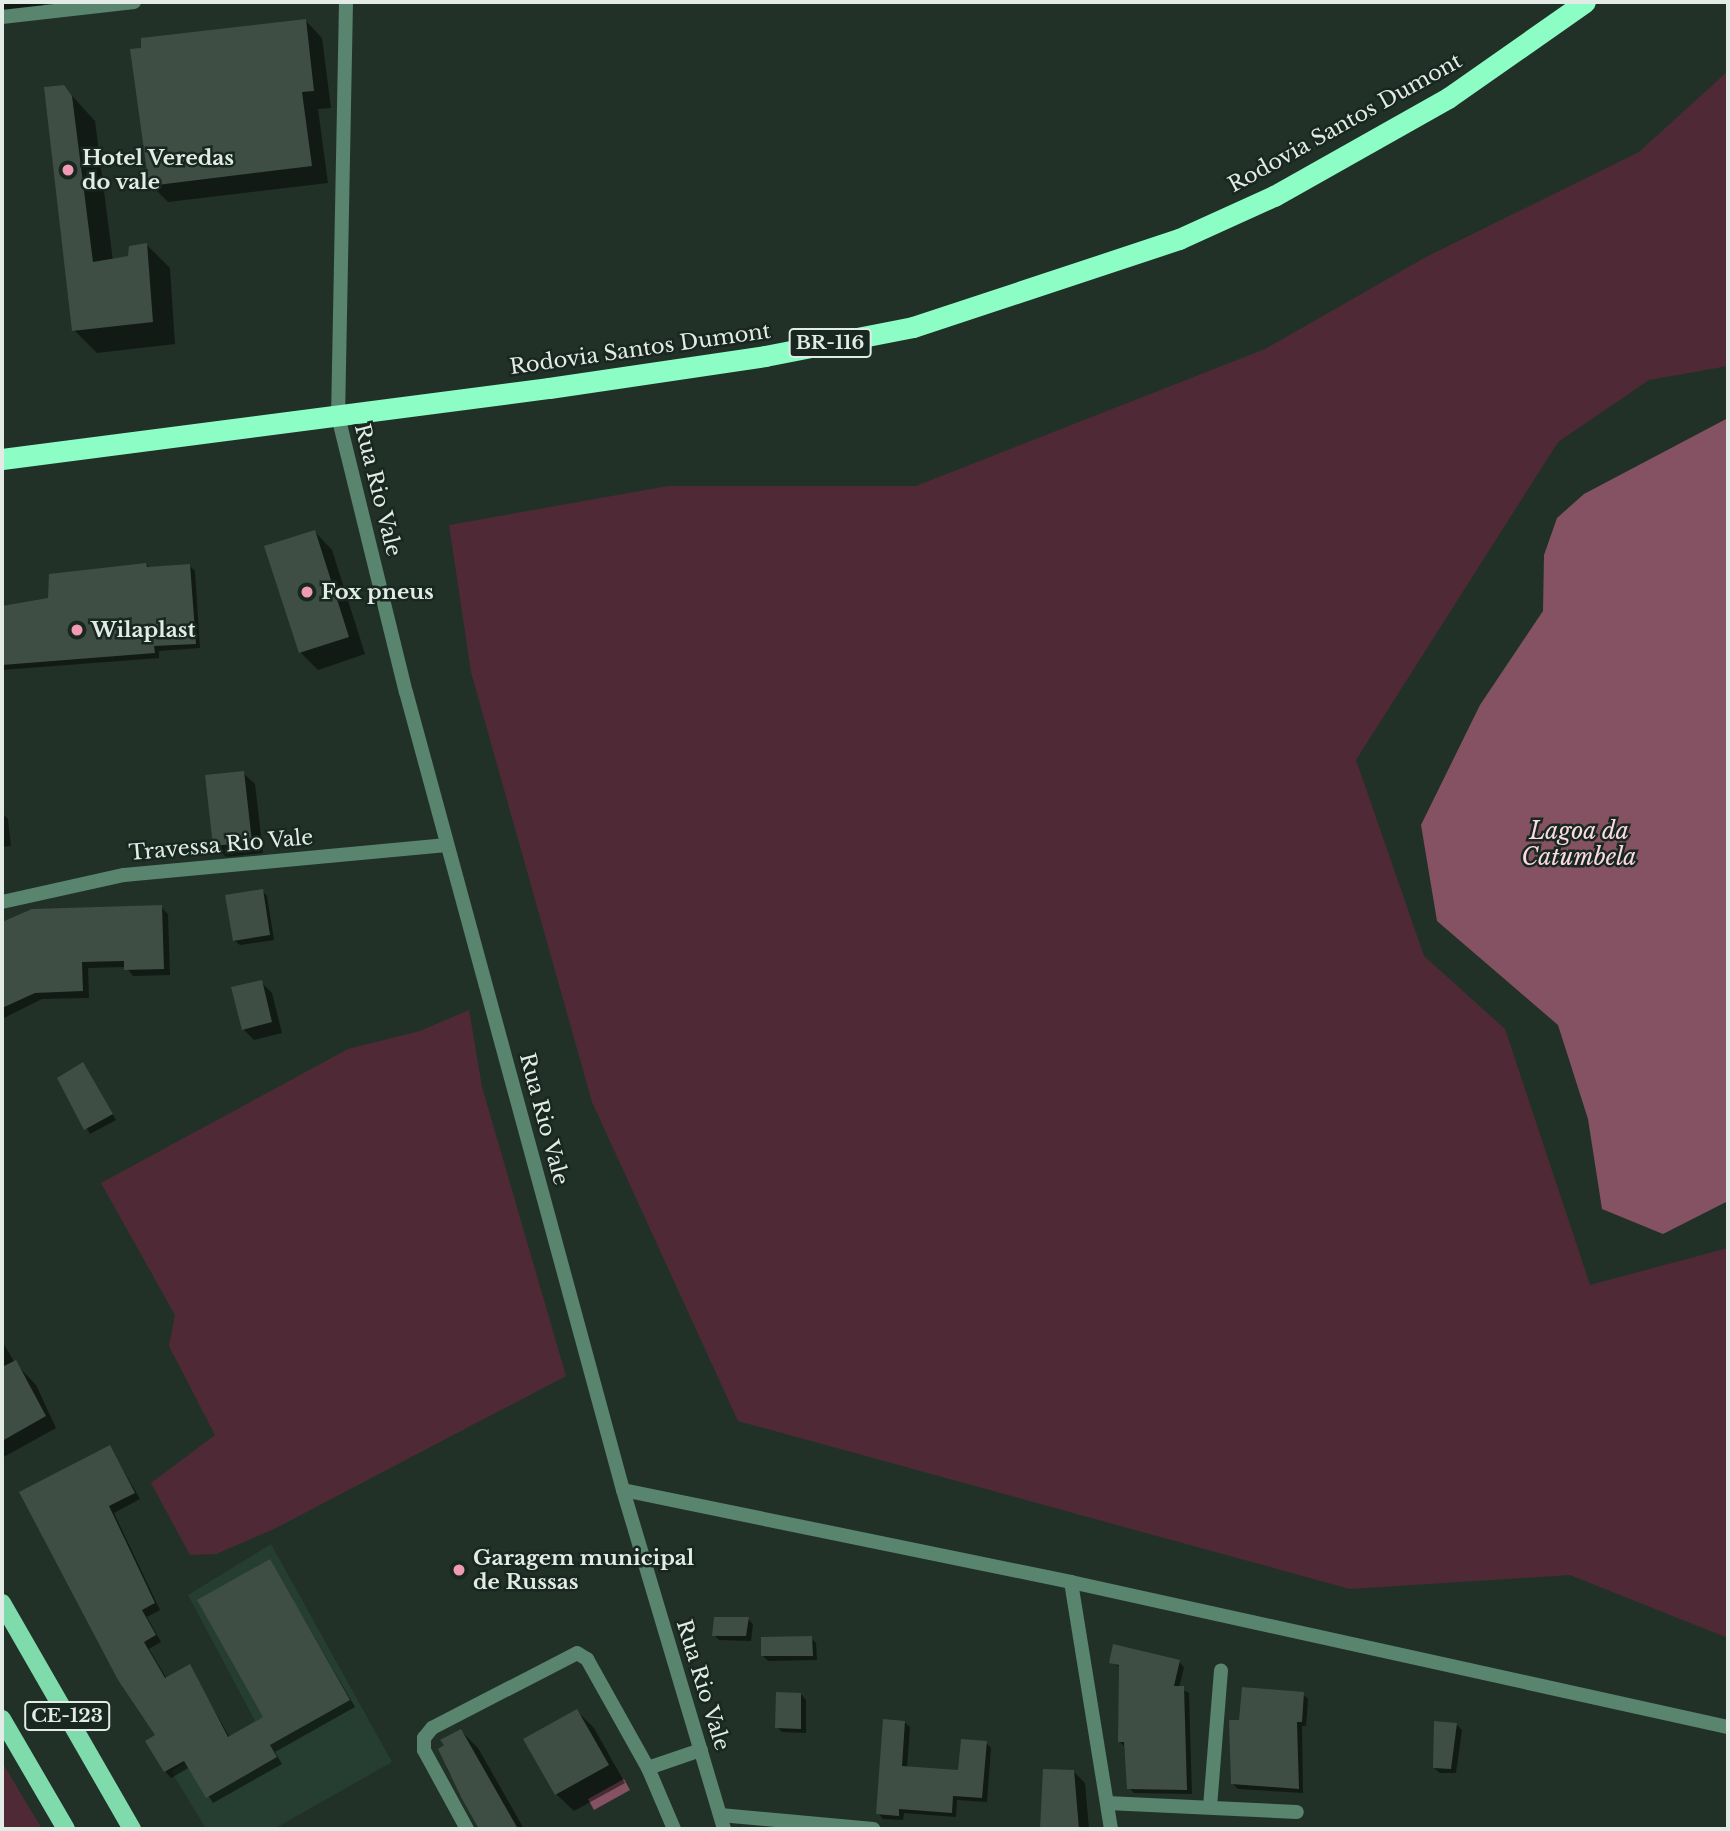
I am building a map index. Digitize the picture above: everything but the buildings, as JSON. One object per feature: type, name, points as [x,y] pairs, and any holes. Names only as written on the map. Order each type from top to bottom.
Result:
[{"type":"highway","name":"Rodovia Santos Dumont","points":[[2,459],[338,416],[765,356],[913,327],[1086,273],[1179,239],[1274,196],[1448,98],[1585,2]]},
{"type":"main road","name":"CE-123","points":[[2,1603],[127,1828]]},
{"type":"main road","name":"CE-123","points":[[2,1719],[66,1829]]},
{"type":"street","points":[[2,17],[134,2]]},
{"type":"street","name":"Rua Rio Vale","points":[[346,2],[338,416],[447,845],[623,1490],[722,1822]]},
{"type":"street","name":"Travessa Rio Vale","points":[[2,902],[124,875],[447,845]]},
{"type":"street","points":[[623,1490],[1071,1582],[1728,1727]]},
{"type":"street","points":[[1071,1582],[1111,1829]]},
{"type":"street","points":[[467,1829],[424,1750],[424,1738],[432,1728],[577,1653],[587,1659],[648,1768],[674,1829]]},
{"type":"street","points":[[1210,1807],[1221,1670]]},
{"type":"street","points":[[648,1768],[701,1750]]},
{"type":"street","points":[[1107,1803],[1297,1812]]},
{"type":"street","points":[[722,1822],[873,1829]]},
{"type":"shaded area","points":[[1728,71],[1728,366],[1649,380],[1558,442],[1356,760],[1424,956],[1505,1029],[1590,1285],[1728,1248],[1728,1638],[1570,1575],[1350,1589],[738,1421],[592,1102],[471,672],[449,525],[668,486],[916,486],[1265,349],[1426,257],[1639,152]]},
{"type":"shaded area","points":[[469,1010],[482,1087],[566,1376],[274,1529],[216,1554],[190,1555],[151,1483],[215,1435],[169,1346],[175,1315],[101,1183],[348,1049],[420,1031]]},
{"type":"shaded area","points":[[271,1544],[392,1762],[274,1829],[206,1829],[171,1771],[255,1721],[188,1595]]},
{"type":"shaded area","points":[[2,1762],[42,1829],[2,1829]]},
{"type":"water","name":"Lagoa da Catumbela","points":[[1728,418],[1728,1201],[1663,1234],[1602,1209],[1588,1119],[1558,1025],[1437,921],[1421,825],[1480,705],[1543,611],[1544,555],[1557,518],[1584,494]]},
{"type":"water","points":[[624,1779],[630,1790],[594,1810],[588,1799]]},
{"type":"place","name":"Hotel Veredas do vale","points":[[68,170]]},
{"type":"place","name":"Fox pneus","points":[[307,592]]},
{"type":"place","name":"Wilaplast","points":[[77,630]]},
{"type":"place","name":"Garagem municipal de Russas","points":[[459,1570]]}]
